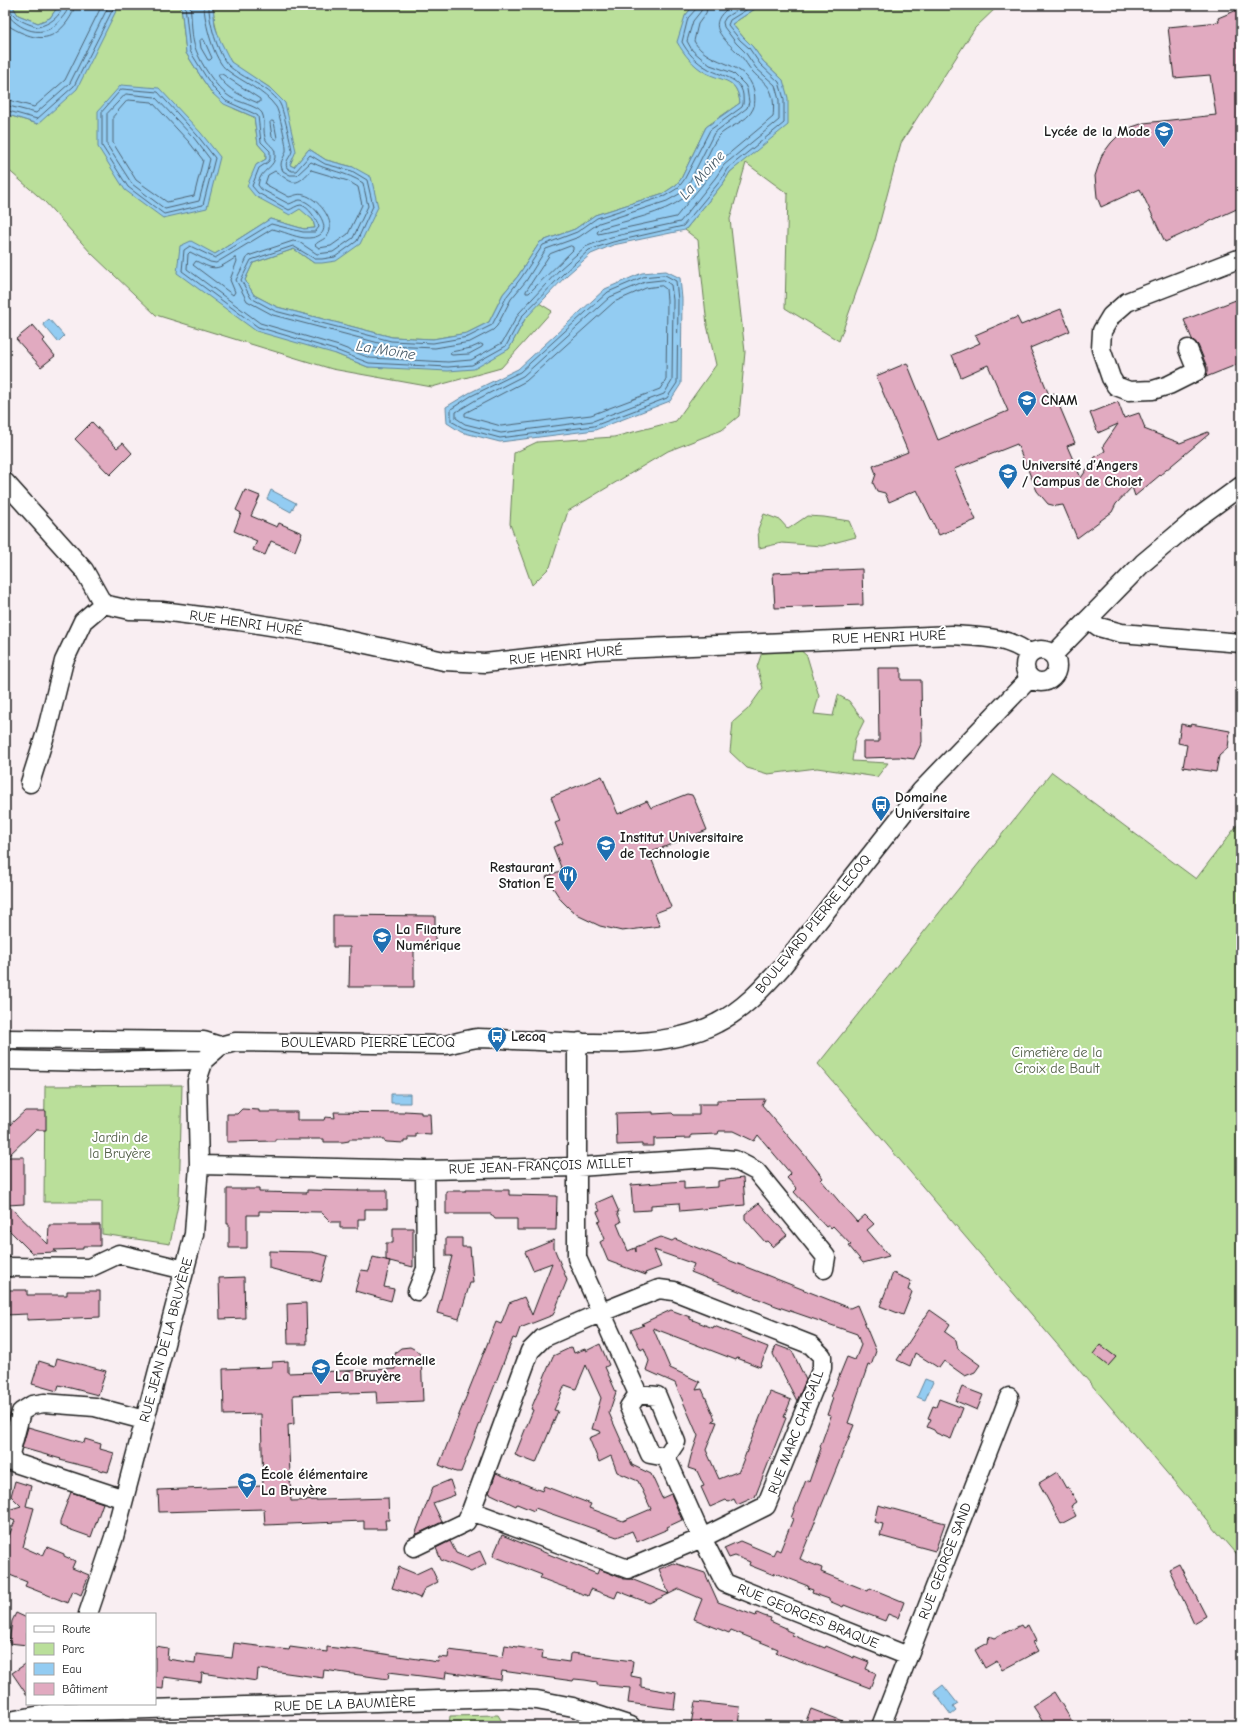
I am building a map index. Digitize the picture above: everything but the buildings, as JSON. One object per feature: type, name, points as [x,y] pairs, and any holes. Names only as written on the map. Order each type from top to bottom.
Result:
[{"type":"street","points":[[1188,349],[1197,371],[1152,390],[1129,391],[1116,386],[1111,378],[1101,349],[1102,331],[1111,316],[1127,302],[1241,258]]},
{"type":"street","points":[[5,482],[84,570],[103,604],[83,621],[64,661],[47,729],[30,783]]},
{"type":"street","points":[[1053,654],[1143,563],[1193,521],[1241,486]]},
{"type":"street","name":"RUE HENRI HURÉ","points":[[103,604],[130,610],[162,612],[239,621],[315,633],[444,661],[484,663],[597,650],[939,635],[1000,639],[1013,643],[1030,654]]},
{"type":"street","points":[[1088,619],[1099,627],[1122,633],[1241,643]]},
{"type":"street","points":[[1039,650],[1049,651],[1053,654],[1058,665],[1055,675],[1046,682],[1035,681],[1030,678],[1025,669],[1025,664],[1030,654],[1039,650]]},
{"type":"street","name":"BOULEVARD PIERRE LECOQ","points":[[204,1060],[220,1046],[235,1042],[445,1045],[477,1038],[637,1043],[670,1039],[695,1033],[717,1023],[742,1007],[762,989],[781,968],[921,791],[1030,678]]},
{"type":"street","name":"BOULEVARD PIERRE LECOQ","points":[[5,1039],[204,1041],[220,1046]]},
{"type":"street","points":[[580,1042],[577,1054],[577,1258],[638,1394]]},
{"type":"street","points":[[5,1060],[92,1062],[204,1060]]},
{"type":"street","name":"RUE JEAN DE LA BRUYÈRE","points":[[88,1613],[114,1537],[194,1234],[199,1165],[197,1081],[204,1060]]},
{"type":"street","name":"RUE JEAN-FRANÇOIS MILLET","points":[[199,1165],[425,1170],[578,1167],[710,1158],[735,1160],[756,1171],[811,1238],[826,1257],[824,1269]]},
{"type":"street","points":[[417,1291],[426,1269],[425,1170]]},
{"type":"street","points":[[5,1267],[89,1268],[119,1254],[185,1270]]},
{"type":"street","name":"RUE MARC CHAGALL","points":[[414,1547],[466,1522],[530,1351],[543,1338],[660,1289],[674,1291],[811,1345],[822,1356],[822,1368],[766,1506],[702,1538],[628,1569],[471,1511]]},
{"type":"street","points":[[638,1394],[657,1396],[676,1442],[666,1457],[650,1454],[629,1407],[638,1394]]},
{"type":"street","name":"RUE GEORGE SAND","points":[[881,1726],[1009,1397]]},
{"type":"street","points":[[124,1499],[15,1463],[10,1454],[21,1412],[32,1405],[44,1403],[95,1407],[144,1420]]},
{"type":"street","name":"RUE GEORGES BRAQUE","points":[[666,1457],[702,1538],[725,1583],[908,1656]]},
{"type":"street","name":"RUE DE LA BAUMIÈRE","points":[[5,1722],[55,1714],[502,1698],[537,1700],[573,1707],[631,1726]]},
{"type":"green space","points":[[12,5],[59,5],[50,18],[38,23],[18,15]]},
{"type":"green space","points":[[119,5],[181,5],[186,53],[212,93],[235,109],[254,117],[258,144],[266,153],[266,159],[256,165],[313,220],[315,228],[304,229],[270,219],[215,254],[180,246],[336,354],[368,367],[509,349],[525,319],[539,303],[552,311],[501,368],[432,387],[332,369],[156,315],[91,253],[45,202],[5,167],[5,114],[38,124],[103,35]]},
{"type":"green space","points":[[213,5],[694,5],[685,16],[706,73],[725,79],[733,85],[737,90],[740,103],[706,127],[681,179],[676,185],[664,193],[595,215],[575,229],[540,242],[518,276],[503,294],[489,322],[467,333],[433,339],[392,337],[277,307],[254,295],[245,280],[253,263],[294,249],[314,263],[353,167],[326,160],[309,149],[294,167],[289,165],[270,88],[238,68],[227,57],[220,43],[214,19]]},
{"type":"green space","points":[[761,5],[999,5],[975,28],[901,143],[875,240],[839,341],[785,308],[788,194],[746,163],[730,219],[745,352],[739,416],[722,430],[668,451],[568,511],[550,567],[532,585],[510,524],[514,453],[537,442],[614,437],[676,421],[716,365],[707,325],[698,240],[685,230],[724,182],[730,172],[750,155],[783,80],[763,61],[752,46],[732,24]]},
{"type":"green space","points":[[764,514],[780,520],[788,529],[807,516],[849,521],[856,537],[822,546],[782,543],[759,548],[758,529]]},
{"type":"green space","points":[[798,648],[807,656],[819,696],[814,714],[833,716],[838,695],[849,701],[864,721],[855,739],[852,761],[888,763],[877,777],[817,768],[768,774],[747,768],[730,752],[733,722],[748,709],[763,688],[757,667],[763,649]]},
{"type":"green space","name":"Cimetière de la Croix de Bault","points":[[1052,772],[1196,879],[1241,820],[1241,1560],[818,1064]]},
{"type":"green space","name":"Jardin de la Bruyère","points":[[182,1085],[179,1200],[170,1244],[102,1234],[102,1202],[44,1202],[45,1086]]},
{"type":"green space","points":[[498,1715],[504,1725],[523,1726],[449,1726],[450,1716]]},
{"type":"water","points":[[5,5],[12,5],[18,15],[38,23],[50,18],[59,5],[119,5],[77,89],[38,124],[5,114]]},
{"type":"water","name":"La Moine","points":[[181,5],[213,5],[215,26],[231,62],[270,88],[285,103],[296,151],[290,165],[294,167],[309,149],[326,160],[353,167],[371,177],[378,207],[360,244],[336,261],[314,263],[294,249],[253,263],[245,280],[254,295],[277,307],[392,337],[433,339],[467,333],[489,322],[503,294],[518,276],[540,242],[575,229],[595,215],[664,193],[676,185],[681,179],[706,127],[740,103],[736,89],[733,85],[706,73],[697,67],[677,42],[685,16],[694,5],[761,5],[732,24],[752,46],[763,61],[783,80],[788,98],[788,125],[730,172],[724,182],[685,230],[613,245],[591,254],[567,275],[525,319],[509,349],[474,369],[448,371],[368,367],[336,354],[256,331],[177,273],[180,246],[191,241],[215,254],[270,219],[304,229],[315,228],[313,220],[300,209],[290,215],[255,196],[247,186],[256,165],[266,159],[266,153],[258,144],[254,117],[224,104],[212,93],[203,80],[186,53]]},
{"type":"water","points":[[121,85],[159,88],[201,133],[220,157],[207,208],[163,218],[125,190],[98,147],[98,111]]},
{"type":"water","points":[[666,271],[680,278],[682,299],[681,384],[670,401],[595,430],[500,442],[461,432],[447,423],[446,407],[469,393],[518,369],[605,289],[642,273]]},
{"type":"water","points":[[49,319],[64,336],[58,342],[43,324]]},
{"type":"water","points":[[271,490],[296,503],[291,512],[267,499]]},
{"type":"water","points":[[391,1094],[410,1094],[410,1103],[391,1103]]},
{"type":"water","points":[[925,1379],[933,1382],[925,1400],[917,1397]]},
{"type":"water","points":[[943,1685],[958,1704],[953,1707],[956,1711],[951,1715],[934,1692]]},
{"type":"place","name":"Lycée de la Mode","points":[[1164,148]]},
{"type":"place","name":"CNAM","points":[[1027,417]]},
{"type":"place","name":"Université d’Angers / Campus de Cholet","points":[[1008,490]]},
{"type":"place","name":"Domaine Universitaire","points":[[881,822]]},
{"type":"place","name":"Institut Universitaire de Technologie","points":[[606,862]]},
{"type":"place","name":"Restaurant Station E","points":[[568,892]]},
{"type":"place","name":"La Filature Numérique","points":[[382,954]]},
{"type":"place","name":"Lecoq","points":[[497,1053]]},
{"type":"place","name":"École maternelle La Bruyère","points":[[321,1385]]},
{"type":"place","name":"École élémentaire La Bruyère","points":[[247,1499]]}]
